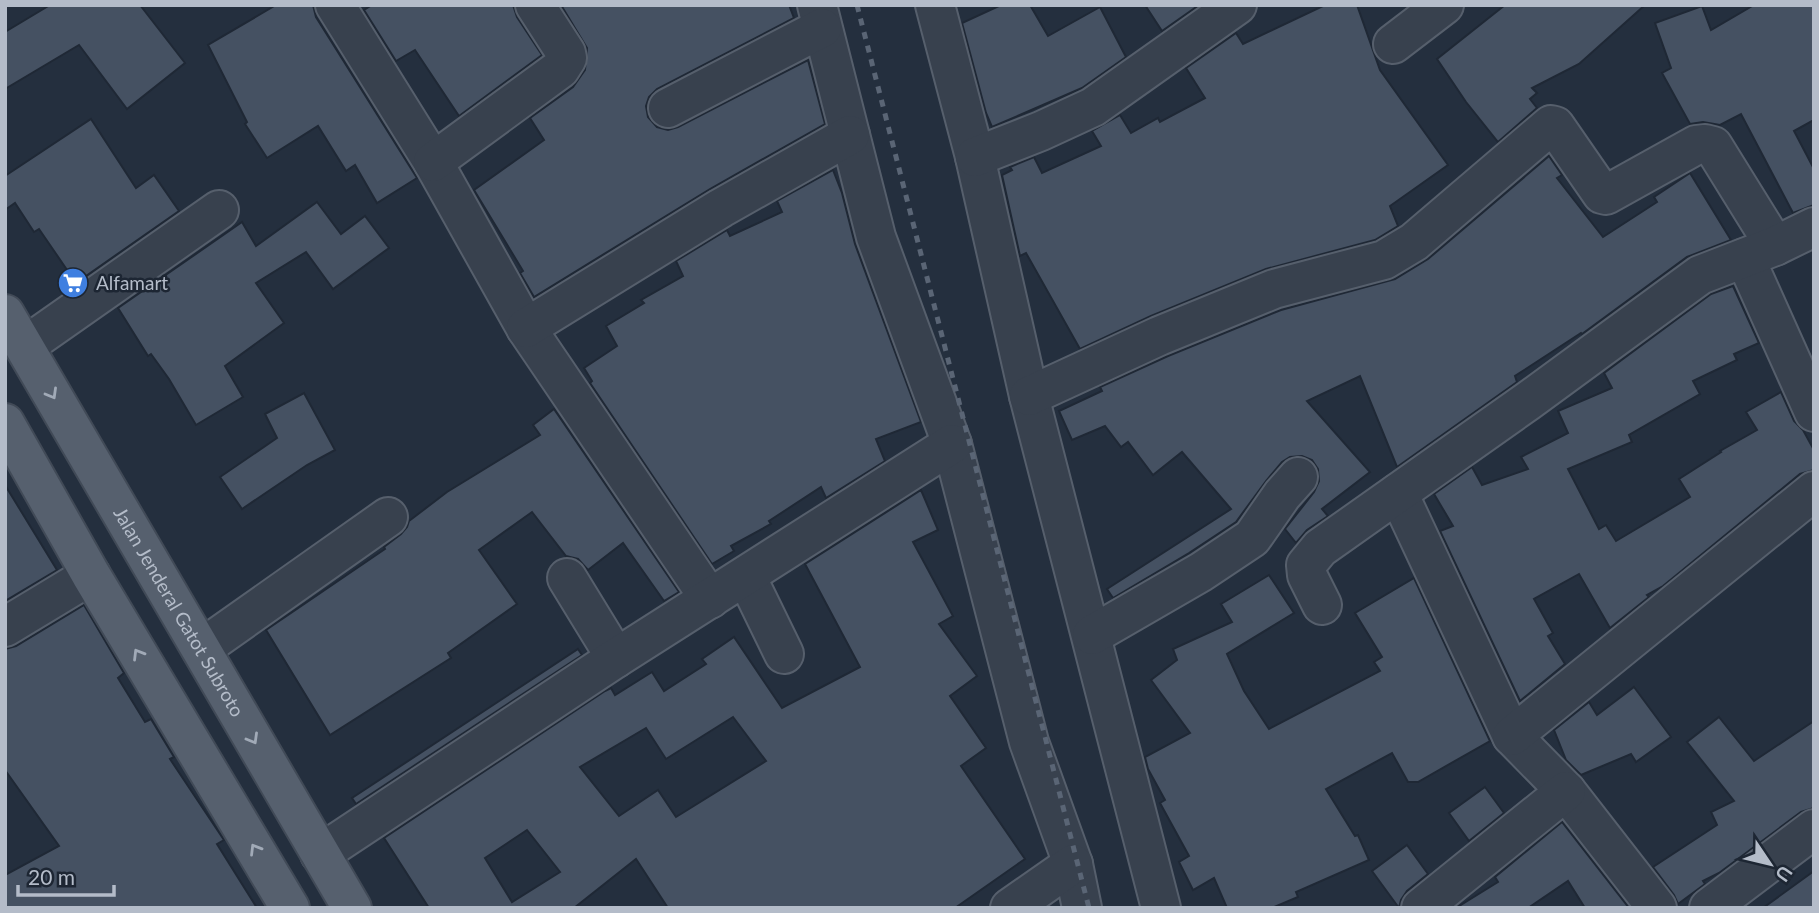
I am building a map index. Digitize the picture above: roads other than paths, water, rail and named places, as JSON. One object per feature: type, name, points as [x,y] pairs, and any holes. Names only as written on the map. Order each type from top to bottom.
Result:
[{"type":"main road","name":"Jalan Jenderal Gatot Subroto","points":[[11,324],[352,908]]},
{"type":"main road","points":[[5,423],[91,575],[290,908]]},
{"type":"street","points":[[335,5],[433,162],[526,328],[710,599]]},
{"type":"street","points":[[433,162],[565,63],[566,53],[535,5]]},
{"type":"street","points":[[935,5],[975,157],[1029,396],[1161,908]]},
{"type":"street","points":[[975,157],[1093,107],[1237,5]]},
{"type":"street","points":[[1393,44],[1444,5]]},
{"type":"street","points":[[668,108],[819,16],[876,237],[952,444],[1029,742],[1073,864],[1082,908]]},
{"type":"street","points":[[1029,396],[1274,289],[1384,260],[1413,242],[1551,125],[1555,126],[1602,194],[1606,195],[1696,145],[1713,146],[1760,252],[1814,412]]},
{"type":"street","points":[[526,328],[722,208],[850,135]]},
{"type":"street","points":[[11,324],[219,210]]},
{"type":"street","points":[[1322,605],[1307,575],[1306,565],[1320,548],[1700,275],[1814,227]]},
{"type":"street","points":[[320,854],[616,658],[952,444]]},
{"type":"street","points":[[1092,635],[1201,572],[1252,538],[1298,477]]},
{"type":"street","points":[[1512,736],[1814,491]]},
{"type":"street","points":[[1398,493],[1512,736],[1566,791],[1657,908]]},
{"type":"street","points":[[201,649],[388,517]]},
{"type":"street","points":[[5,627],[91,575]]},
{"type":"street","points":[[746,576],[784,654]]},
{"type":"street","points":[[566,578],[616,658]]},
{"type":"street","points":[[1421,908],[1566,791]]},
{"type":"street","points":[[1709,908],[1814,829]]},
{"type":"street","points":[[1010,908],[1073,864]]},
{"type":"railway","points":[[857,5],[1089,908]]},
{"type":"place","name":"Alfamart","points":[[73,283]]}]
